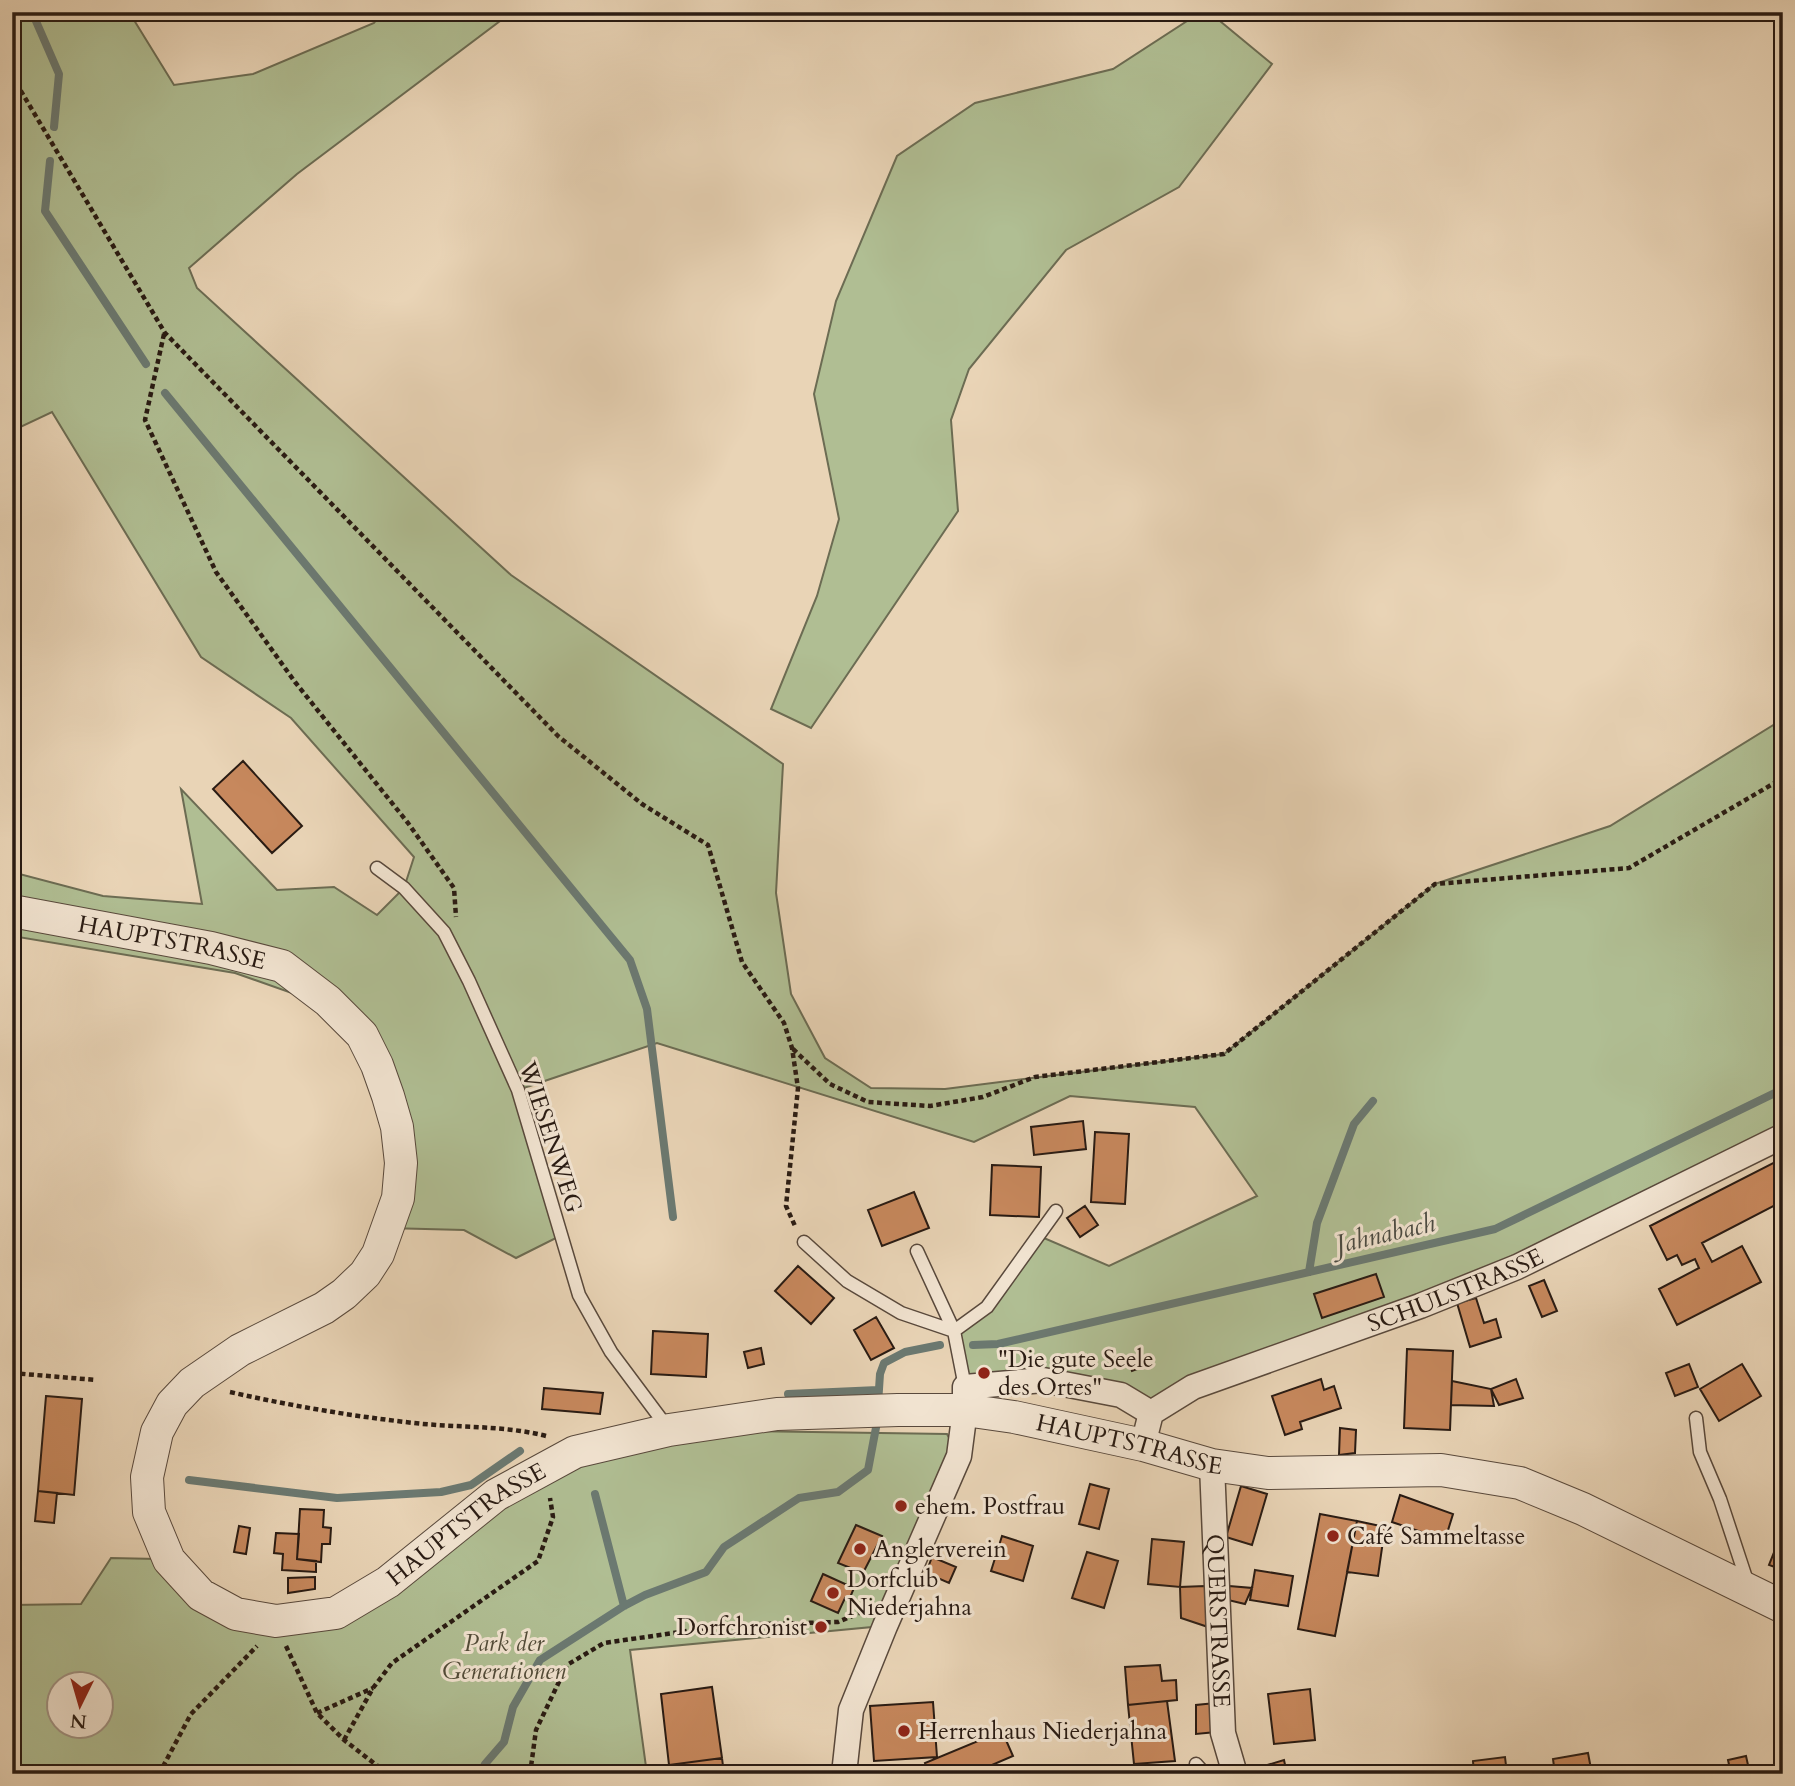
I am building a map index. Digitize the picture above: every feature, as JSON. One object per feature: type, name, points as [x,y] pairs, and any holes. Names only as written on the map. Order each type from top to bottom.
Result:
[{"type":"street","name":"HAUPTSTRASSE","points":[[12,911],[211,948],[282,966],[328,1001],[362,1035],[377,1065],[397,1127],[401,1163],[398,1198],[378,1254],[365,1274],[324,1308],[240,1350],[192,1383],[172,1404],[157,1432],[147,1477],[149,1512],[169,1560],[201,1595],[236,1614],[280,1631],[336,1613],[388,1582],[496,1495],[575,1452],[669,1430],[777,1414],[898,1410],[965,1399],[1054,1425],[1143,1445],[1212,1465],[1268,1473],[1441,1470],[1520,1483],[1583,1508],[1783,1607]]},
{"type":"street","name":"SCHULSTRASSE","points":[[1151,1413],[1193,1387],[1420,1306],[1517,1267],[1783,1136]]},
{"type":"street","points":[[844,1774],[851,1710],[959,1456],[965,1399],[1043,1380],[1121,1395],[1151,1413],[1143,1445]]},
{"type":"street","name":"QUERSTRASSE","points":[[1212,1465],[1223,1733],[1235,1774]]},
{"type":"lane","name":"WIESENWEG","points":[[377,868],[404,888],[444,932],[518,1090],[579,1295],[611,1352],[669,1430]]},
{"type":"lane","points":[[954,1331],[987,1307],[1056,1211]]},
{"type":"lane","points":[[804,1242],[847,1281],[901,1313],[954,1331]]},
{"type":"lane","points":[[917,1251],[954,1331],[965,1399]]},
{"type":"lane","points":[[1696,1418],[1700,1452],[1720,1499],[1750,1592]]},
{"type":"path","points":[[12,76],[165,333],[558,736],[642,804],[708,845],[742,962],[783,1023],[792,1048],[798,1088],[786,1206],[804,1242]]},
{"type":"path","points":[[165,333],[145,420],[216,572],[295,682],[408,823],[454,888],[460,964]]},
{"type":"path","points":[[792,1048],[830,1083],[868,1102],[930,1106],[983,1097],[1035,1077],[1224,1054],[1435,884],[1629,868],[1783,778]]},
{"type":"path","points":[[12,1373],[96,1380]]},
{"type":"path","points":[[192,1383],[315,1411],[417,1423],[520,1429],[547,1436],[575,1452]]},
{"type":"path","points":[[344,1740],[373,1688],[392,1662],[538,1561],[553,1517],[545,1468]]},
{"type":"path","points":[[530,1774],[536,1730],[567,1665],[604,1643],[729,1625],[838,1622],[897,1599]]},
{"type":"path","points":[[159,1774],[191,1714],[257,1647],[280,1631],[317,1713],[344,1740],[388,1774]]},
{"type":"path","points":[[317,1713],[373,1688]]},
{"type":"green space","points":[[12,12],[129,12],[174,85],[253,74],[374,23],[382,12],[512,12],[297,174],[189,268],[197,288],[511,575],[783,764],[776,893],[791,994],[825,1058],[871,1088],[945,1089],[1224,1054],[1435,884],[1610,826],[1783,719],[1783,1136],[1691,1182],[1151,1413],[1121,1395],[965,1387],[954,1331],[987,1307],[1037,1235],[1109,1266],[1257,1196],[1195,1107],[1070,1096],[974,1142],[657,1043],[518,1090],[562,1235],[516,1258],[464,1230],[387,1228],[398,1198],[377,1065],[309,999],[235,973],[12,936],[12,872],[103,896],[202,904],[181,789],[277,890],[334,887],[377,915],[404,888],[414,857],[291,718],[201,657],[52,412],[12,431]]},
{"type":"green space","points":[[1201,12],[1209,12],[1272,64],[1179,187],[1066,250],[969,369],[951,420],[958,511],[811,728],[771,709],[817,596],[839,519],[814,394],[836,301],[897,156],[975,103],[1113,69]]},
{"type":"green space","name":"Park der Generationen","points":[[741,1431],[947,1434],[954,1447],[872,1627],[630,1650],[647,1774],[12,1774],[12,1605],[81,1604],[111,1558],[158,1559],[276,1635],[578,1463]]},
{"type":"building","points":[[243,761],[302,826],[272,853],[213,789]]},
{"type":"building","points":[[1083,1121],[1086,1149],[1034,1155],[1031,1127]]},
{"type":"building","points":[[1095,1132],[1129,1134],[1125,1204],[1091,1202]]},
{"type":"building","points":[[1783,1158],[1783,1201],[1702,1243],[1712,1262],[1742,1246],[1761,1282],[1677,1325],[1659,1289],[1699,1268],[1695,1259],[1682,1265],[1677,1255],[1667,1260],[1650,1226]]},
{"type":"building","points":[[992,1165],[1041,1167],[1039,1217],[990,1215]]},
{"type":"building","points":[[914,1192],[929,1228],[882,1246],[868,1210]]},
{"type":"building","points":[[1085,1206],[1098,1225],[1080,1237],[1067,1218]]},
{"type":"building","points":[[798,1266],[834,1298],[811,1324],[775,1291]]},
{"type":"building","points":[[1376,1274],[1384,1297],[1322,1318],[1314,1294]]},
{"type":"building","points":[[1544,1280],[1557,1311],[1542,1317],[1529,1286]]},
{"type":"building","points":[[1476,1298],[1484,1323],[1496,1319],[1501,1337],[1470,1347],[1457,1303]]},
{"type":"building","points":[[876,1317],[894,1348],[871,1360],[854,1330]]},
{"type":"building","points":[[653,1331],[708,1334],[706,1377],[651,1374]]},
{"type":"building","points":[[761,1348],[764,1364],[748,1368],[744,1352]]},
{"type":"building","points":[[1407,1349],[1453,1351],[1450,1430],[1404,1428]]},
{"type":"building","points":[[1140,1357],[1143,1367],[1132,1371],[1129,1361]]},
{"type":"building","points":[[1689,1364],[1698,1387],[1675,1396],[1666,1373]]},
{"type":"building","points":[[1742,1364],[1761,1396],[1719,1421],[1700,1389]]},
{"type":"building","points":[[1321,1379],[1324,1390],[1334,1386],[1341,1408],[1300,1422],[1302,1429],[1285,1435],[1272,1396]]},
{"type":"building","points":[[1516,1379],[1523,1398],[1499,1405],[1491,1389]]},
{"type":"building","points":[[1452,1381],[1491,1389],[1494,1406],[1451,1405]]},
{"type":"building","points":[[544,1388],[603,1393],[600,1414],[542,1409]]},
{"type":"building","points":[[46,1396],[82,1399],[74,1495],[38,1491]]},
{"type":"building","points":[[1340,1428],[1356,1430],[1355,1453],[1339,1455]]},
{"type":"building","points":[[1090,1484],[1109,1489],[1099,1529],[1079,1524]]},
{"type":"building","points":[[1241,1486],[1267,1494],[1252,1545],[1226,1537]]},
{"type":"building","points":[[38,1491],[57,1493],[54,1523],[35,1521]]},
{"type":"building","points":[[1400,1495],[1453,1514],[1445,1540],[1392,1522]]},
{"type":"building","points":[[300,1509],[324,1510],[323,1527],[331,1528],[330,1544],[322,1544],[321,1562],[297,1559]]},
{"type":"building","points":[[1320,1514],[1357,1521],[1335,1636],[1298,1629]]},
{"type":"building","points":[[1357,1521],[1385,1527],[1378,1576],[1347,1572]]},
{"type":"building","name":"Anglerverein","points":[[856,1525],[882,1536],[863,1573],[838,1563]]},
{"type":"building","points":[[239,1526],[250,1528],[246,1554],[234,1552]]},
{"type":"building","points":[[1783,1530],[1783,1570],[1769,1565]]},
{"type":"building","points":[[276,1533],[299,1534],[297,1559],[316,1561],[316,1572],[282,1570],[283,1554],[274,1553]]},
{"type":"building","points":[[1002,1536],[1033,1546],[1023,1581],[991,1571]]},
{"type":"building","points":[[1152,1539],[1184,1542],[1180,1587],[1148,1584]]},
{"type":"building","points":[[1087,1552],[1118,1561],[1104,1608],[1072,1598]]},
{"type":"building","points":[[932,1557],[956,1567],[949,1583],[926,1573]]},
{"type":"building","points":[[1255,1570],[1293,1576],[1288,1606],[1250,1600]]},
{"type":"building","name":"Dorfclub Niederjahna","points":[[823,1574],[854,1588],[849,1600],[845,1598],[838,1613],[811,1601]]},
{"type":"building","points":[[315,1577],[315,1589],[288,1593],[288,1578]]},
{"type":"building","points":[[1205,1586],[1208,1627],[1181,1618],[1180,1587]]},
{"type":"building","points":[[1229,1586],[1252,1588],[1245,1604],[1228,1600]]},
{"type":"building","points":[[1160,1665],[1162,1681],[1176,1680],[1177,1700],[1128,1705],[1125,1667]]},
{"type":"building","points":[[712,1687],[722,1758],[669,1765],[661,1694]]},
{"type":"building","points":[[1310,1689],[1315,1740],[1274,1744],[1268,1694]]},
{"type":"building","points":[[1167,1701],[1175,1761],[1134,1764],[1128,1705]]},
{"type":"building","name":"Herrenhaus Niederjahna","points":[[933,1702],[937,1757],[874,1761],[870,1706]]},
{"type":"building","points":[[1215,1703],[1216,1732],[1196,1734],[1196,1705]]},
{"type":"building","points":[[1002,1731],[1013,1756],[971,1774],[930,1774],[925,1763]]},
{"type":"building","points":[[1588,1753],[1592,1774],[1555,1774],[1553,1759]]},
{"type":"building","points":[[1746,1756],[1750,1774],[1731,1774],[1728,1760]]},
{"type":"building","points":[[1505,1757],[1507,1774],[1474,1774],[1473,1761]]},
{"type":"building","points":[[722,1758],[724,1774],[670,1774],[669,1765]]},
{"type":"building","points":[[1284,1760],[1287,1774],[1244,1772]]},
{"type":"waterway","points":[[32,12],[59,74],[54,127]]},
{"type":"waterway","points":[[50,161],[45,211],[146,364]]},
{"type":"waterway","points":[[165,393],[630,960],[647,1009],[673,1217]]},
{"type":"waterway","name":"Jahnabach","points":[[973,1345],[998,1344],[1495,1229],[1783,1089]]},
{"type":"waterway","points":[[1309,1272],[1317,1223],[1354,1124],[1373,1101]]},
{"type":"waterway","points":[[878,1404],[880,1374],[884,1363],[905,1352],[940,1345]]},
{"type":"waterway","points":[[788,1394],[878,1390]]},
{"type":"waterway","points":[[480,1774],[504,1742],[513,1707],[540,1660],[624,1606],[645,1595],[706,1572],[724,1547],[799,1498],[838,1492],[868,1470],[878,1417]]},
{"type":"waterway","points":[[189,1480],[337,1498],[441,1492],[471,1485],[520,1451]]},
{"type":"waterway","points":[[595,1494],[624,1606]]},
{"type":"place","name":"\"Die gute Seele des Ortes\"","points":[[984,1373]]},
{"type":"place","name":"ehem. Postfrau","points":[[901,1506]]},
{"type":"place","name":"Café Sammeltasse","points":[[1333,1536]]},
{"type":"place","name":"Anglerverein","points":[[860,1549]]},
{"type":"place","name":"Dorfclub Niederjahna","points":[[833,1593]]},
{"type":"place","name":"Dorfchronist","points":[[821,1627]]},
{"type":"place","name":"Herrenhaus Niederjahna","points":[[904,1731]]}]
